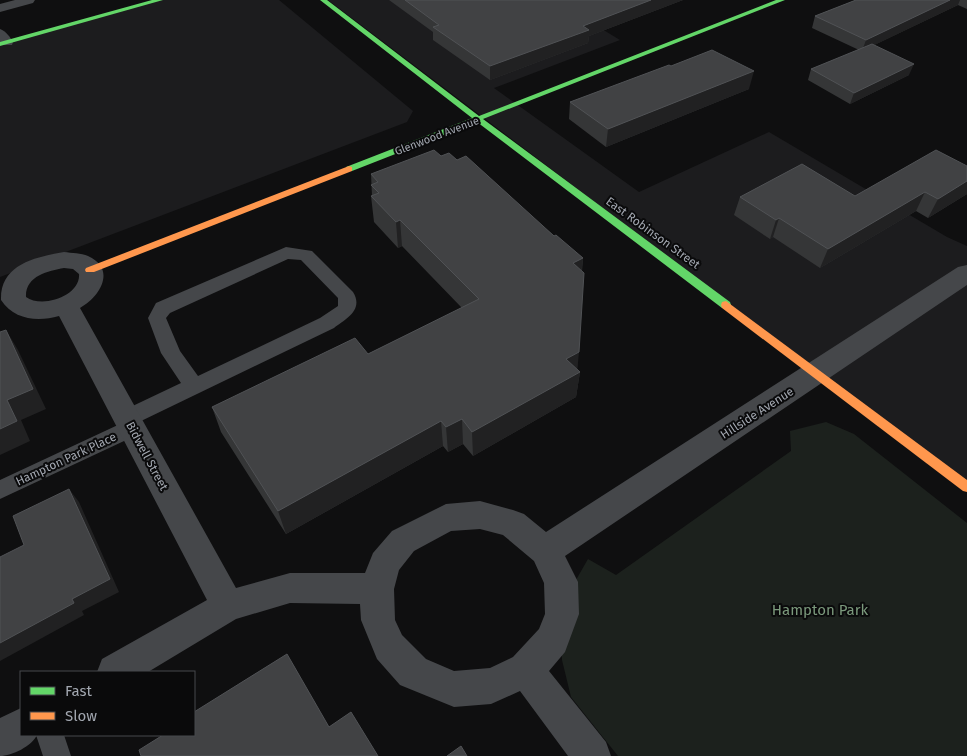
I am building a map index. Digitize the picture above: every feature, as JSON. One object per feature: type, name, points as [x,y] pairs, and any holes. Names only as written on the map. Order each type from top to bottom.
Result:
[{"type":"street","points":[[2,40],[160,0]]},
{"type":"street","name":"East Robinson Street","points":[[323,0],[478,120],[817,372],[967,487]]},
{"type":"street","name":"Glenwood Avenue","points":[[90,270],[782,0]]},
{"type":"street","points":[[64,260],[80,262],[90,270],[91,282],[83,295],[66,305],[47,310],[27,309],[7,303],[14,287],[24,274],[43,264],[64,260]]},
{"type":"street","name":"Hillside Avenue","points":[[545,551],[967,273]]},
{"type":"street","name":"Bidwell Street","points":[[66,305],[228,606]]},
{"type":"street","points":[[480,515],[513,524],[545,551],[560,582],[562,614],[553,640],[526,670],[491,686],[454,689],[413,672],[389,647],[378,620],[377,589],[386,563],[403,541],[446,518],[480,515]]},
{"type":"street","points":[[116,671],[228,606],[290,588],[377,589]]},
{"type":"street","points":[[526,670],[592,756]]},
{"type":"street","points":[[0,740],[20,728]]},
{"type":"lane","points":[[0,8],[29,0]]},
{"type":"lane","name":"Hampton Park Place","points":[[0,490],[129,423],[194,386],[327,323],[347,309],[348,296],[306,255],[286,254],[164,308],[157,318],[171,353],[194,386]]},
{"type":"lane","points":[[50,736],[57,756]]},
{"type":"shaded area","points":[[160,0],[279,0],[413,111],[407,122],[0,277],[0,44]]},
{"type":"shaded area","points":[[328,0],[554,0],[620,40],[494,88],[639,192],[769,132],[947,237],[967,246],[967,484]]},
{"type":"green space","name":"Hampton Park","points":[[826,422],[854,434],[967,523],[967,756],[618,756],[571,697],[562,660],[561,606],[588,559],[616,575],[791,451],[790,431]]},
{"type":"building","points":[[405,0],[651,0],[583,26],[589,30],[490,66],[433,27],[439,25]]},
{"type":"building","points":[[856,0],[950,0],[866,40],[815,16]]},
{"type":"building","points":[[872,44],[914,64],[854,93],[811,69]]},
{"type":"building","points":[[712,50],[754,71],[608,129],[570,102],[669,65],[671,66]]},
{"type":"building","points":[[434,150],[441,156],[449,153],[457,160],[466,156],[554,236],[556,235],[583,258],[573,263],[584,273],[579,352],[566,359],[580,372],[472,432],[462,419],[446,427],[441,421],[278,511],[212,407],[355,338],[368,354],[479,299],[400,220],[396,222],[371,196],[379,193],[371,185],[378,182],[371,174]]},
{"type":"building","points":[[936,150],[967,166],[967,181],[938,199],[925,192],[828,249],[779,218],[776,220],[740,197],[802,164],[855,196]]},
{"type":"building","points":[[6,330],[33,389],[7,400],[17,421],[0,429],[0,332]]},
{"type":"building","points":[[69,489],[110,579],[72,599],[74,603],[0,643],[0,557],[24,545],[13,516]]},
{"type":"building","points":[[287,654],[329,727],[351,712],[378,756],[141,756],[139,750],[161,736],[195,736],[195,711]]},
{"type":"building","points":[[461,746],[467,756],[447,756]]},
{"type":"traffic: fast","points":[[0,44],[160,0]]},
{"type":"traffic: fast","points":[[323,0],[483,123],[726,305]]},
{"type":"traffic: fast","points":[[349,169],[782,0]]},
{"type":"traffic: slow","points":[[90,270],[349,169]]},
{"type":"traffic: slow","points":[[726,305],[967,487]]}]
